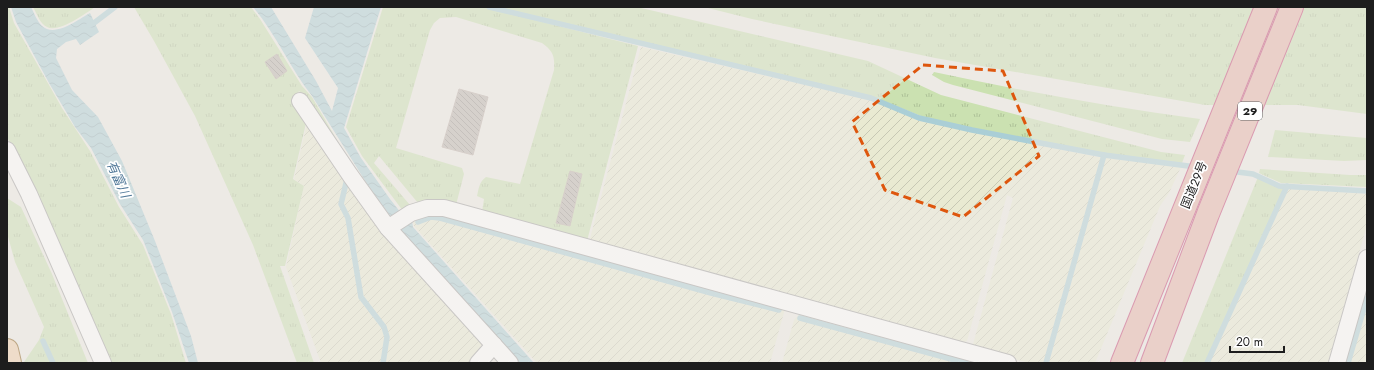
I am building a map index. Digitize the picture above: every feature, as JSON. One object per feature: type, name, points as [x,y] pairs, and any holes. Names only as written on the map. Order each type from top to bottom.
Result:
[{"type":"highway","name":"国道29号","points":[[1122,363],[1266,7]]},
{"type":"highway","name":"国道29号","points":[[1152,363],[1208,214],[1292,7]]},
{"type":"main road","points":[[7,350],[10,363]]},
{"type":"street","points":[[300,101],[345,169],[388,228],[510,363]]},
{"type":"street","points":[[7,150],[29,194],[103,363]]},
{"type":"street","points":[[388,228],[411,213],[427,208],[444,208],[1008,363]]},
{"type":"street","points":[[1337,363],[1367,258]]},
{"type":"street","points":[[478,363],[494,345]]},
{"type":"highlighted area","points":[[923,65],[1003,71],[1039,156],[963,217],[885,190],[852,122]]},
{"type":"green space","points":[[7,7],[9,7],[14,23],[62,108],[90,151],[119,207],[143,245],[171,314],[186,363],[108,363],[22,166],[7,137]]},
{"type":"green space","points":[[33,7],[95,7],[72,22],[52,28],[42,24]]},
{"type":"green space","points":[[134,7],[251,7],[302,86],[312,97],[341,147],[390,217],[391,220],[383,212],[306,98],[299,91],[297,96],[307,119],[293,179],[304,186],[285,266],[280,266],[314,363],[297,363],[253,245],[195,116]]},
{"type":"green space","points":[[383,7],[483,7],[638,46],[587,241],[482,212],[484,199],[477,196],[481,183],[486,177],[520,184],[554,70],[554,61],[551,51],[542,43],[456,17],[440,18],[434,23],[430,30],[396,148],[462,168],[464,174],[456,205],[418,203],[379,156],[374,163],[410,205],[403,211],[362,156],[346,127]]},
{"type":"green space","points":[[497,7],[637,7],[868,61],[941,95],[1161,152],[1185,155],[1182,163],[1104,153],[962,126],[921,116],[871,96]]},
{"type":"green space","points":[[704,7],[1367,7],[1367,114],[1298,105],[1205,105],[935,58],[752,19]]},
{"type":"green space","points":[[641,47],[871,100],[920,121],[1098,157],[1181,167],[1169,193],[1160,206],[1095,363],[1030,363],[972,348],[1013,198],[1007,195],[967,341],[961,344],[589,242]]},
{"type":"green space","points":[[934,72],[1067,98],[1200,119],[1190,142],[1162,139],[953,85],[932,75]]},
{"type":"green space","points":[[308,119],[346,177],[340,204],[346,219],[360,298],[383,327],[386,337],[382,363],[321,363],[286,267],[304,186],[294,179]]},
{"type":"green space","points":[[1275,130],[1367,138],[1367,160],[1344,161],[1268,157]]},
{"type":"green space","points":[[1260,169],[1367,175],[1367,187],[1281,183],[1259,173]]},
{"type":"green space","points":[[1258,177],[1278,187],[1284,188],[1205,363],[1182,363]]},
{"type":"green space","points":[[348,179],[482,339],[480,350],[469,363],[384,363],[388,337],[385,326],[362,296],[349,218],[343,203]]},
{"type":"green space","points":[[1287,188],[1367,194],[1367,225],[1328,363],[1208,363]]},
{"type":"green space","points":[[7,198],[21,207],[52,274],[88,363],[24,362],[39,340],[44,327],[15,262],[7,233]]},
{"type":"green space","points":[[431,213],[448,215],[785,309],[770,363],[537,363],[414,226],[413,221]]},
{"type":"green space","points":[[1367,280],[1367,363],[1342,363]]},
{"type":"green space","points":[[802,311],[990,363],[782,363],[794,320]]},
{"type":"water","name":"有富川","points":[[11,7],[31,7],[42,26],[53,30],[67,26],[90,13],[99,32],[80,45],[76,39],[66,42],[57,49],[56,58],[72,90],[98,117],[122,161],[155,241],[191,336],[198,363],[189,363],[172,312],[143,240],[120,204],[91,148],[75,127],[49,83],[16,22]]},
{"type":"water","points":[[253,7],[271,7],[316,81],[332,111],[338,88],[305,38],[314,7],[381,7],[344,128],[361,158],[401,213],[412,221],[413,227],[534,363],[517,363],[402,234],[401,229],[391,218],[369,187],[269,28]]},
{"type":"building","points":[[277,54],[287,71],[276,79],[265,62]]},
{"type":"building","points":[[459,89],[488,97],[473,155],[442,147]]},
{"type":"building","points":[[570,171],[582,174],[570,226],[556,223]]},
{"type":"waterway","points":[[89,25],[94,23],[115,7]]},
{"type":"waterway","points":[[489,7],[871,98],[919,118],[972,130],[1104,155],[1196,167]]},
{"type":"waterway","points":[[1046,363],[1104,155]]},
{"type":"waterway","points":[[1230,171],[1253,174],[1279,186],[1367,191]]},
{"type":"waterway","points":[[347,179],[341,204],[348,218],[361,297],[384,327],[387,337],[383,363]]},
{"type":"waterway","points":[[1207,363],[1287,186]]},
{"type":"waterway","points":[[418,222],[431,217],[440,218],[711,293],[779,310]]},
{"type":"waterway","points":[[1348,363],[1367,298]]},
{"type":"waterway","points":[[800,318],[966,363]]},
{"type":"waterway","points":[[43,341],[53,363]]}]
